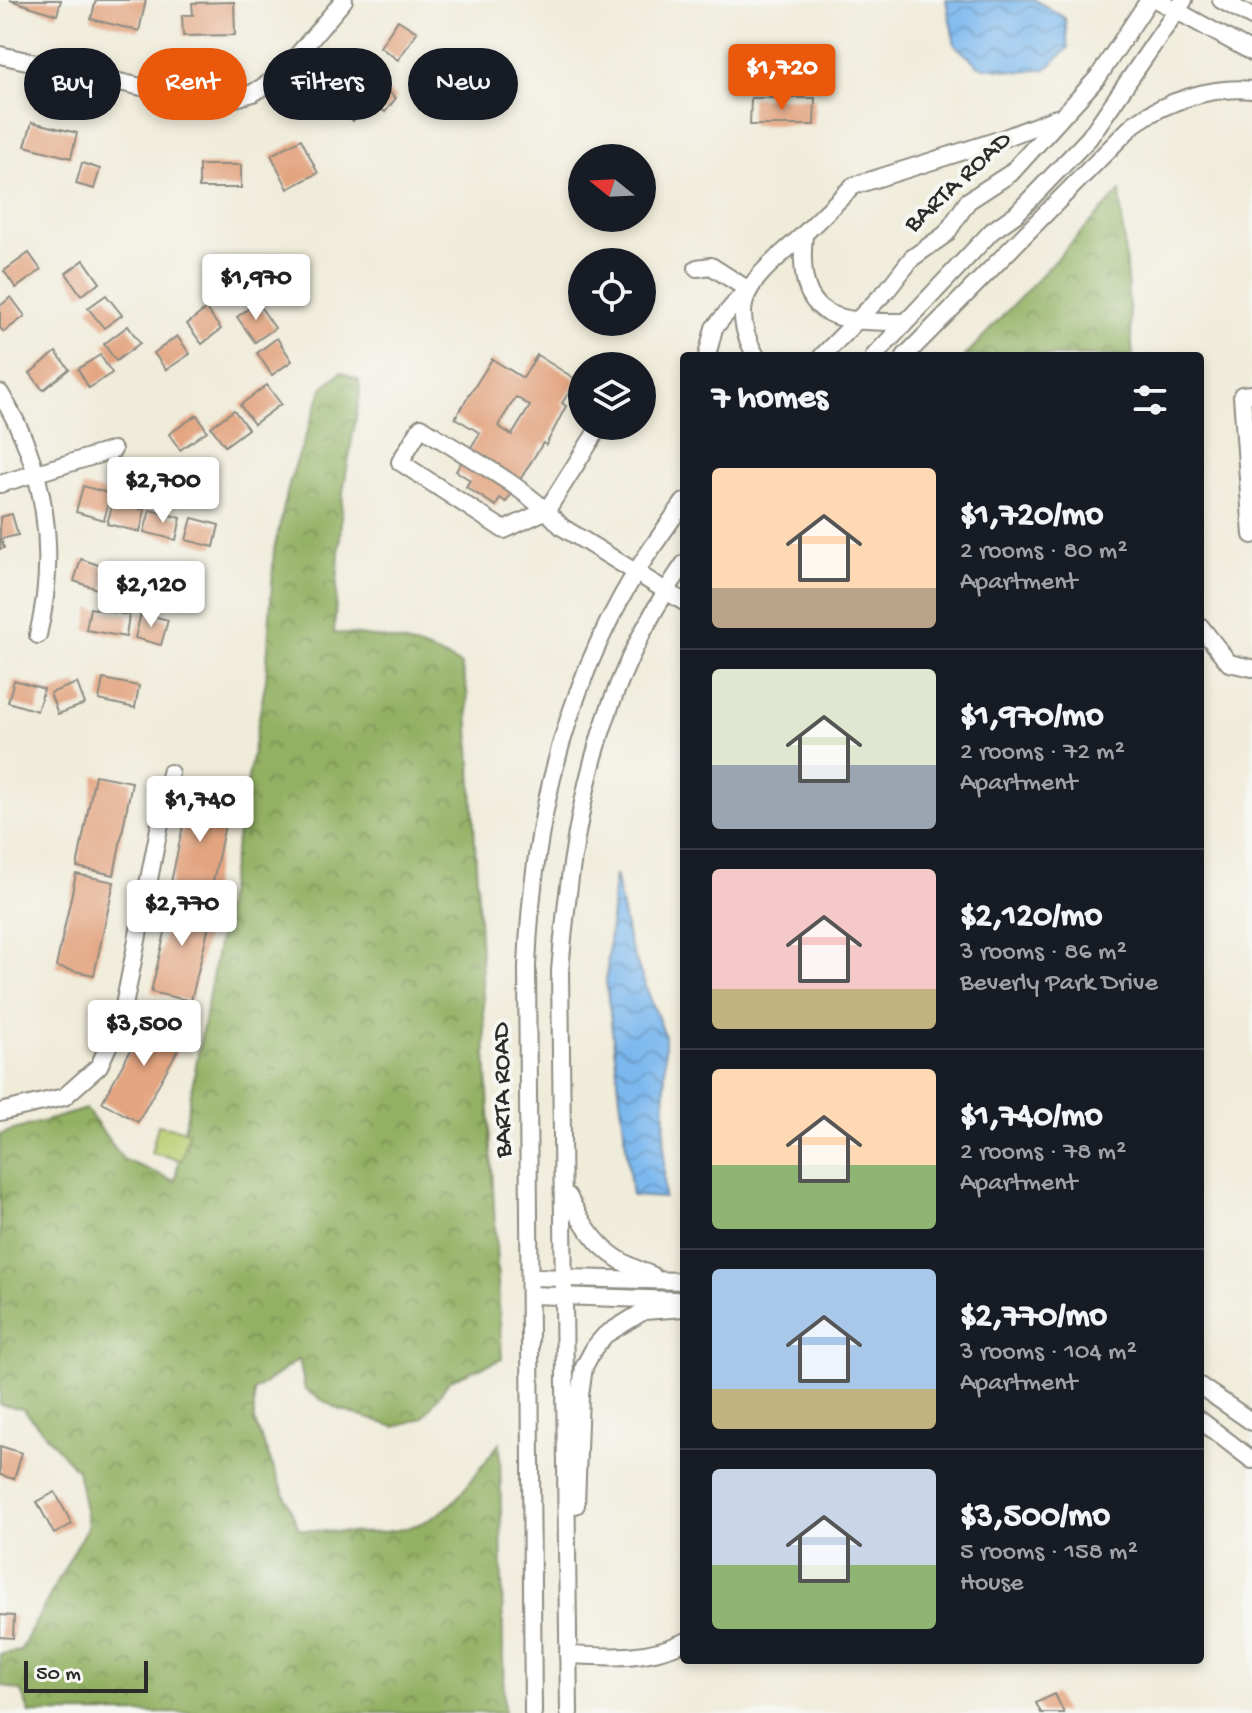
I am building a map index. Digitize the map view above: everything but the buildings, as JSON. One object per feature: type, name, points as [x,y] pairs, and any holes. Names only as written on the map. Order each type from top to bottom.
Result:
[{"type":"street","points":[[0,55],[199,100],[235,98],[253,93],[280,76],[344,0]]},
{"type":"street","name":"BARTA ROAD","points":[[826,352],[888,289],[912,258],[946,234],[968,201],[1011,173],[1098,77],[1149,0]]},
{"type":"street","points":[[1157,0],[1181,6],[1252,52]]},
{"type":"street","points":[[1221,0],[1252,17]]},
{"type":"street","points":[[878,352],[992,231],[1034,197],[1089,138],[1181,6]]},
{"type":"street","points":[[909,352],[1148,114],[1181,99],[1216,92],[1252,90]]},
{"type":"street","points":[[1081,180],[1108,111]]},
{"type":"street","points":[[708,352],[714,328],[747,289],[853,186],[1002,139],[1065,114]]},
{"type":"street","points":[[804,234],[803,271],[810,296],[825,312],[854,321],[905,322]]},
{"type":"street","points":[[697,268],[711,266],[747,289]]},
{"type":"street","points":[[747,289],[742,316],[744,336],[754,352]]},
{"type":"street","points":[[0,393],[20,431],[44,508],[50,560],[49,590],[38,635]]},
{"type":"street","points":[[1252,394],[1242,395],[1252,535]]},
{"type":"street","points":[[591,440],[547,510],[504,530],[400,462],[421,427],[547,510],[562,527],[680,599]]},
{"type":"street","points":[[0,484],[113,450]]},
{"type":"street","name":"BARTA ROAD","points":[[533,1713],[527,967],[530,897],[541,821],[566,727],[606,628],[636,572],[680,508]]},
{"type":"street","points":[[569,1713],[560,971],[569,864],[588,766],[626,664],[680,570]]},
{"type":"street","points":[[1204,631],[1229,663],[1252,668]]},
{"type":"street","points":[[0,1112],[64,1097],[99,1066],[122,1016],[170,773]]},
{"type":"street","points":[[565,1190],[586,1231],[609,1253],[633,1269],[677,1281]]},
{"type":"street","points":[[530,1277],[677,1281]]},
{"type":"street","points":[[530,1295],[680,1300]]},
{"type":"street","points":[[567,1599],[584,1367],[605,1335],[644,1311],[680,1308]]},
{"type":"street","points":[[1204,1389],[1252,1422]]},
{"type":"street","points":[[1204,1423],[1252,1460]]},
{"type":"street","points":[[568,1655],[630,1658],[659,1653],[680,1644]]},
{"type":"green space","points":[[1120,191],[1133,352],[969,352]]},
{"type":"green space","points":[[341,372],[359,380],[360,394],[343,492],[334,633],[400,642],[446,657],[461,665],[467,690],[502,1359],[450,1380],[423,1418],[395,1427],[338,1409],[305,1390],[299,1359],[254,1391],[254,1421],[299,1529],[374,1533],[411,1527],[428,1520],[459,1495],[500,1443],[504,1713],[30,1713],[21,1691],[0,1685],[0,1654],[20,1651],[88,1525],[77,1470],[23,1409],[0,1405],[0,1134],[86,1109],[123,1159],[175,1181],[266,679],[274,550],[290,480],[323,387]]},
{"type":"green space","points":[[158,1125],[189,1131],[182,1160],[151,1153]]},
{"type":"water","points":[[946,0],[1035,0],[1065,18],[1068,48],[1046,69],[1022,72],[979,66],[955,45]]},
{"type":"water","points":[[615,874],[629,943],[665,1036],[664,1198],[632,1196],[606,980]]}]
